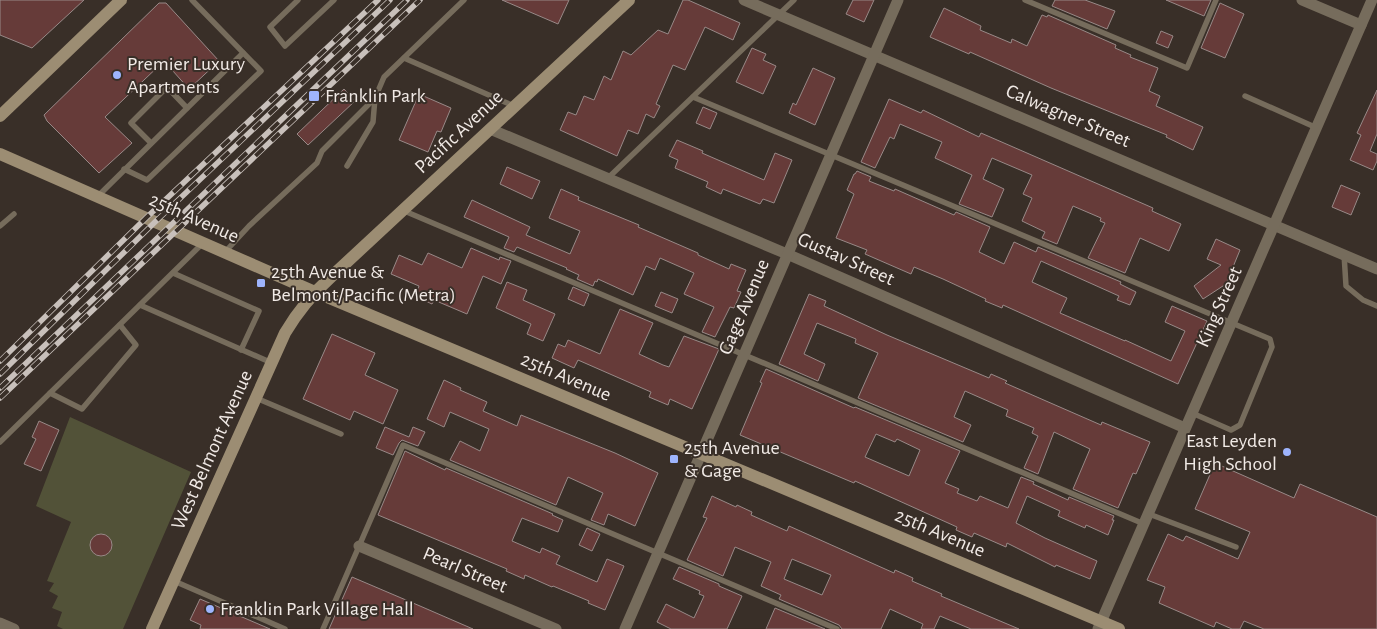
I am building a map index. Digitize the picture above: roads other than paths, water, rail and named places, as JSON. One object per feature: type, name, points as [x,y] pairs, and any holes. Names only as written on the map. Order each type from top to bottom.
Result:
[{"type":"street","points":[[0,116],[121,0]]},
{"type":"street","name":"Pacific Avenue","points":[[315,292],[630,0]]},
{"type":"street","name":"Calwagner Street","points":[[744,0],[1377,269]]},
{"type":"street","name":"Gage Avenue","points":[[625,629],[898,0]]},
{"type":"street","points":[[1302,0],[1361,25]]},
{"type":"street","name":"King Street","points":[[1100,625],[1185,428],[1276,225],[1372,0]]},
{"type":"street","name":"Gustav Street","points":[[490,128],[788,254],[1185,428]]},
{"type":"street","name":"25th Avenue","points":[[0,154],[315,292],[701,454],[1100,625],[1120,629]]},
{"type":"street","name":"West Belmont Avenue","points":[[152,629],[285,333],[296,315],[315,292]]},
{"type":"street","name":"Pearl Street","points":[[360,546],[556,629]]},
{"type":"street","points":[[0,623],[14,629]]},
{"type":"lane","points":[[124,169],[147,180],[261,72],[192,0]]},
{"type":"lane","points":[[298,0],[270,27],[286,46],[334,0]]},
{"type":"lane","points":[[347,166],[374,122],[375,98],[384,77],[464,0]]},
{"type":"lane","points":[[608,178],[794,0]]},
{"type":"lane","points":[[1026,0],[1186,68],[1216,0]]},
{"type":"lane","points":[[97,197],[243,54]]},
{"type":"lane","points":[[404,58],[514,106]]},
{"type":"lane","points":[[151,143],[130,122],[167,87],[187,108]]},
{"type":"lane","points":[[1245,96],[1317,128]]},
{"type":"lane","points":[[693,97],[1270,339],[1272,347],[1240,425],[1231,430],[1192,413]]},
{"type":"lane","points":[[225,252],[317,163],[322,151],[375,98]]},
{"type":"lane","points":[[402,210],[744,355],[1147,519],[1236,547]]},
{"type":"lane","points":[[0,226],[14,214]]},
{"type":"lane","points":[[0,442],[203,243]]},
{"type":"lane","points":[[1344,254],[1346,286],[1363,300],[1377,306]]},
{"type":"lane","points":[[173,273],[259,310],[241,350]]},
{"type":"lane","points":[[140,305],[272,363]]},
{"type":"lane","points":[[50,393],[82,409],[136,345],[120,325]]},
{"type":"lane","points":[[256,398],[340,434]]},
{"type":"lane","points":[[323,629],[404,445],[837,629]]},
{"type":"lane","points":[[174,581],[285,629]]},
{"type":"railway","points":[[0,361],[146,218],[378,0]]},
{"type":"railway","points":[[0,374],[155,222],[390,0]]},
{"type":"railway","points":[[0,388],[407,0]]},
{"type":"railway","points":[[0,398],[420,0]]},
{"type":"place","name":"Premier Luxury Apartments","points":[[117,75]]},
{"type":"place","name":"Franklin Park","points":[[314,96]]},
{"type":"place","name":"25th Avenue & Belmont/Pacific (Metra)","points":[[261,283]]},
{"type":"place","name":"East Leyden High School","points":[[1287,452]]},
{"type":"place","name":"25th Avenue & Gage","points":[[674,459]]},
{"type":"place","name":"Franklin Park Village Hall","points":[[210,609]]}]
